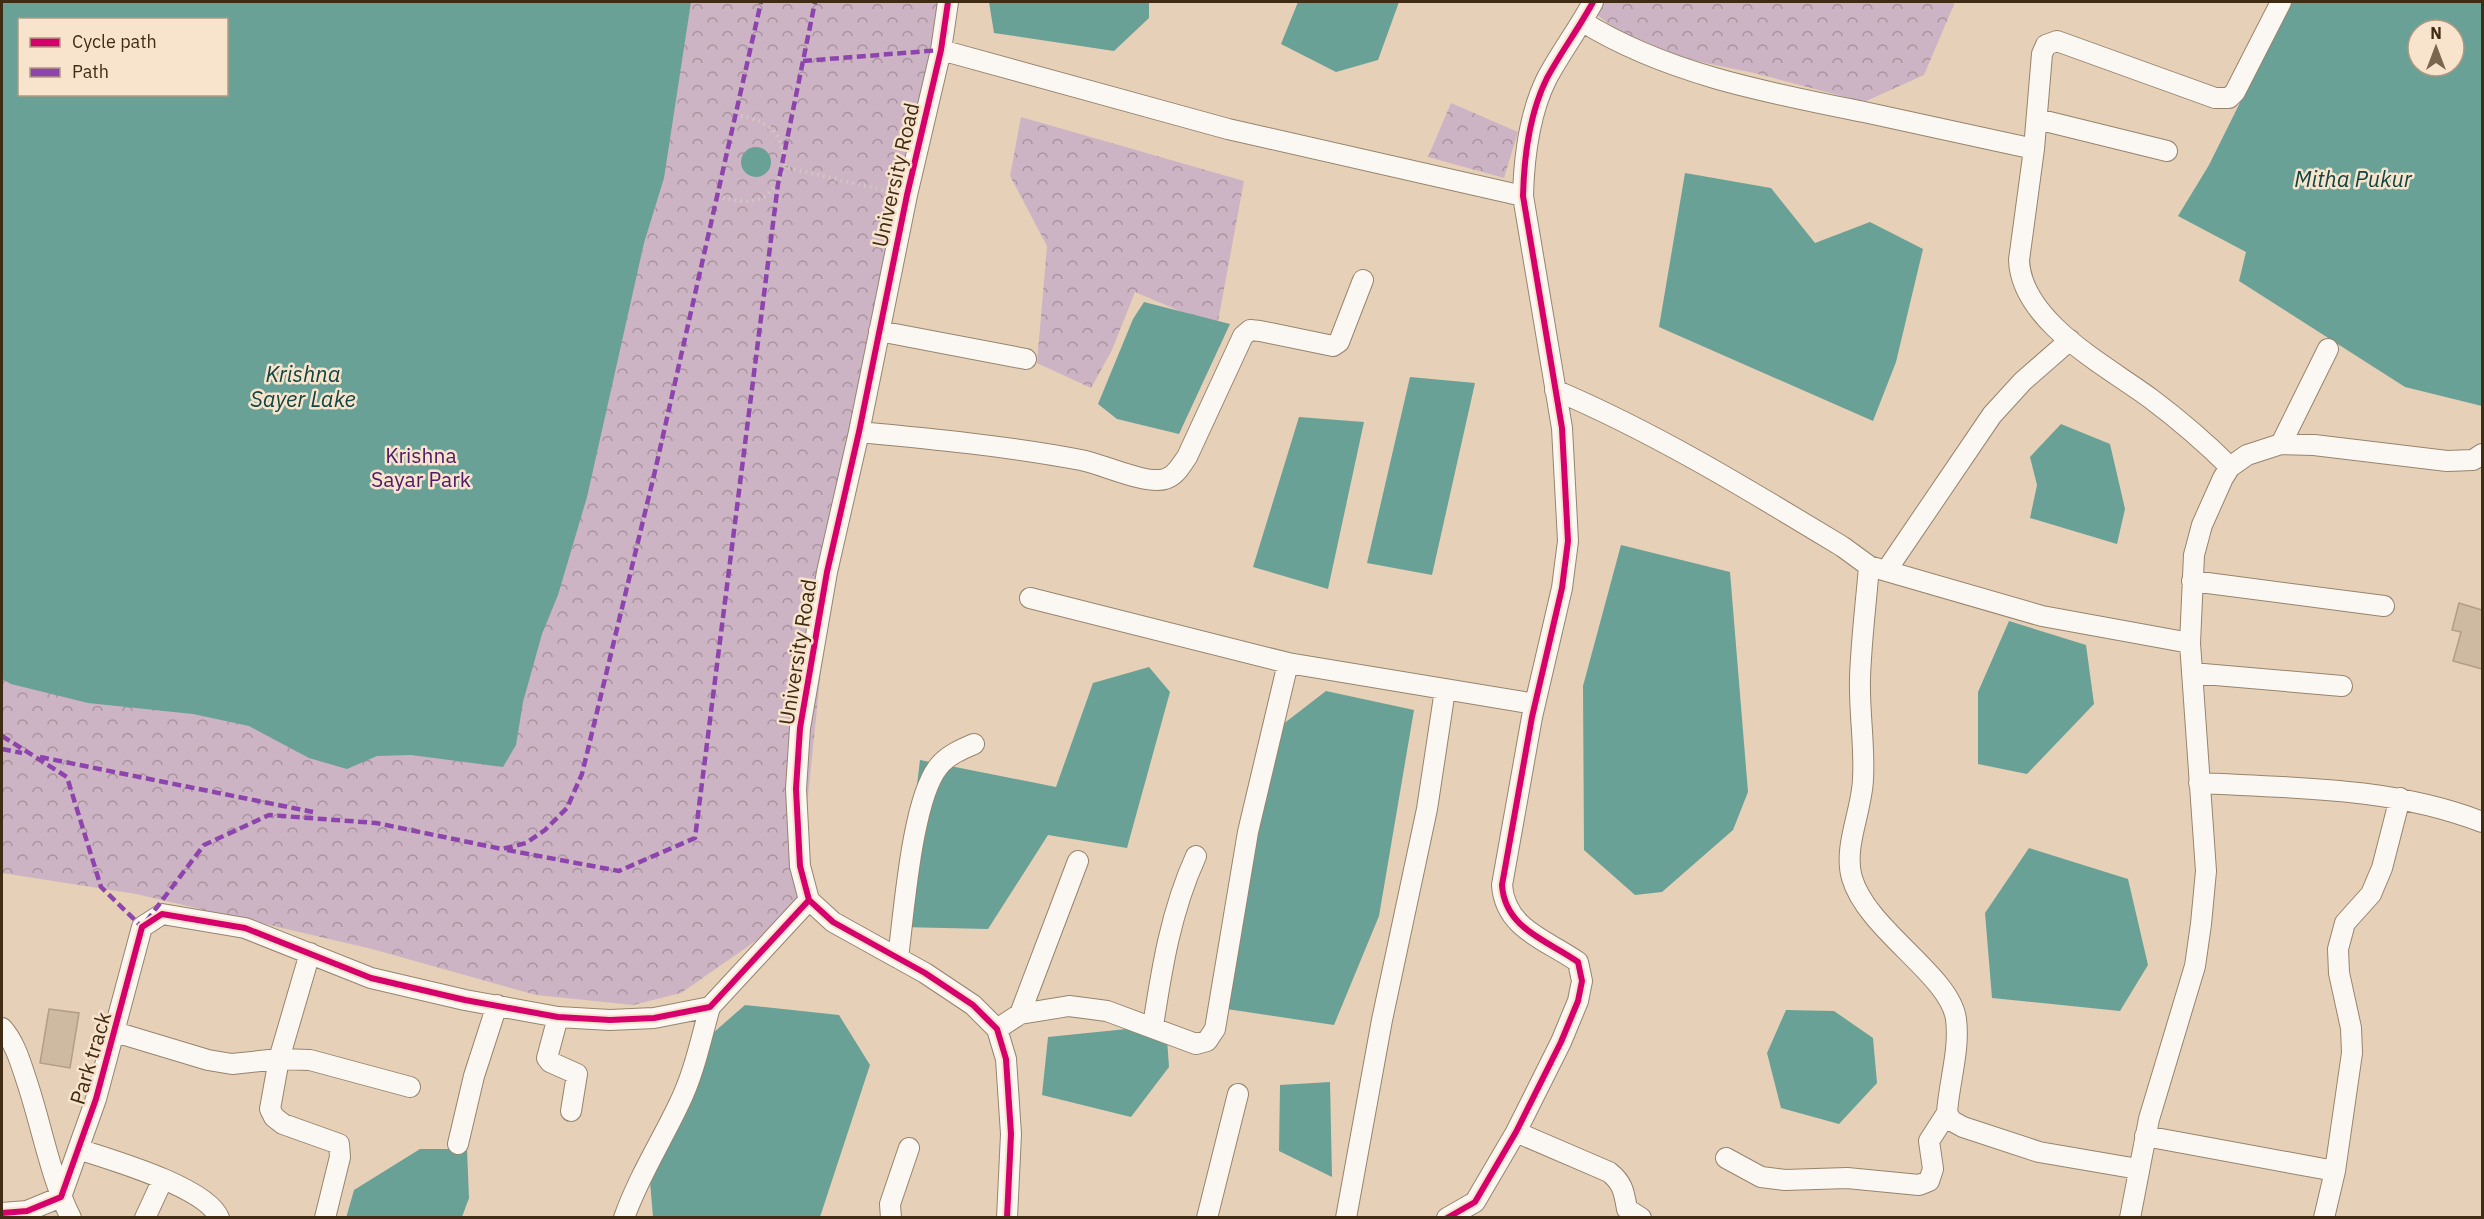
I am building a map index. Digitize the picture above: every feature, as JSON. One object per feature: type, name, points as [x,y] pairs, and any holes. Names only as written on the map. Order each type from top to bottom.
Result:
[{"type":"street","name":"University Road","points":[[809,900],[800,866],[796,789],[800,728],[827,572],[859,432],[907,195],[941,50],[948,2]]},
{"type":"street","points":[[1447,1218],[1475,1202],[1516,1132],[1561,1042],[1578,1001],[1582,981],[1578,962],[1539,940],[1514,919],[1503,899],[1503,871],[1535,704],[1562,588],[1568,541],[1564,450],[1523,196],[1524,160],[1536,107],[1547,79],[1593,2]]},
{"type":"street","points":[[2230,467],[2173,417],[2070,340],[2049,320],[2025,290],[2019,276],[2019,260],[2034,149],[2042,54],[2046,45],[2057,40],[2215,98],[2229,98],[2235,92],[2281,2]]},
{"type":"street","points":[[1583,22],[1642,55],[1746,86],[1807,102],[2034,149]]},
{"type":"street","points":[[941,50],[1228,129],[1523,196]]},
{"type":"street","points":[[2037,119],[2167,151]]},
{"type":"street","points":[[859,432],[982,445],[1083,460],[1152,479],[1164,479],[1175,474],[1187,456],[1244,336],[1251,330],[1260,330],[1333,346],[1339,342],[1363,280]]},
{"type":"street","points":[[879,330],[1026,359]]},
{"type":"street","points":[[1726,1158],[1761,1177],[1785,1180],[1847,1178],[1919,1185],[1929,1181],[1933,1169],[1929,1141],[1947,1113],[1957,1035],[1956,1016],[1947,995],[1883,927],[1863,900],[1852,877],[1851,850],[1863,779],[1860,680],[1877,569],[1992,415],[2023,381],[2070,340]]},
{"type":"street","points":[[2281,444],[2328,349]]},
{"type":"street","points":[[1555,390],[1617,417],[1665,442],[1877,569],[2042,616],[2190,643]]},
{"type":"street","points":[[2130,1218],[2145,1136],[2196,955],[2206,871],[2190,643],[2194,555],[2202,525],[2230,467],[2247,455],[2281,444],[2314,445],[2447,461],[2473,460],[2482,454]]},
{"type":"street","points":[[2192,581],[2384,606]]},
{"type":"street","points":[[1030,598],[1288,663],[1535,704]]},
{"type":"street","points":[[997,1029],[1020,1014],[1069,1006],[1107,1011],[1153,1026],[1196,1044],[1207,1041],[1215,1029],[1248,832],[1288,663]]},
{"type":"street","points":[[2192,673],[2342,686]]},
{"type":"street","points":[[1346,1218],[1382,1020],[1427,809],[1445,690]]},
{"type":"street","points":[[898,958],[917,824],[926,788],[940,765],[958,751],[974,744]]},
{"type":"street","points":[[2199,783],[2331,790],[2400,798],[2428,804],[2482,822]]},
{"type":"street","points":[[2324,1218],[2336,1171],[2352,1053],[2351,1028],[2339,973],[2338,949],[2345,923],[2371,894],[2382,868],[2400,798]]},
{"type":"street","points":[[1153,1026],[1163,956],[1183,886],[1196,856]]},
{"type":"street","points":[[1020,1014],[1078,861]]},
{"type":"street","points":[[624,1218],[651,1156],[680,1103],[695,1064],[710,1007],[809,900],[833,922],[898,958],[973,1005],[997,1029],[1006,1059],[1011,1134],[1007,1218]]},
{"type":"street","name":"Park track","points":[[61,1197],[96,1100],[116,1032],[142,927],[162,914],[245,928],[310,953]]},
{"type":"street","points":[[324,1218],[340,1157],[339,1144],[283,1124],[274,1117],[270,1100],[279,1059],[310,953],[370,978],[558,1017],[610,1020],[654,1018],[710,1007]]},
{"type":"street","points":[[458,1144],[477,1065],[497,1005]]},
{"type":"street","points":[[558,1017],[547,1058],[550,1062],[577,1074],[571,1111]]},
{"type":"street","points":[[2,1028],[21,1064],[43,1130],[61,1197],[72,1218]]},
{"type":"street","points":[[116,1032],[208,1060],[232,1064],[279,1059],[310,1060],[410,1087]]},
{"type":"street","points":[[1207,1218],[1238,1094]]},
{"type":"street","points":[[1947,1113],[1952,1121],[1962,1127],[2039,1152],[2138,1169]]},
{"type":"street","points":[[1516,1132],[1610,1172],[1619,1180],[1624,1189],[1630,1215]]},
{"type":"street","points":[[2145,1136],[2336,1171]]},
{"type":"street","points":[[891,1218],[890,1204],[909,1148]]},
{"type":"street","points":[[78,1149],[163,1179],[208,1203],[216,1210],[219,1218]]},
{"type":"street","points":[[145,1218],[163,1179]]},
{"type":"street","points":[[2,1213],[27,1211],[61,1197]]},
{"type":"path","points":[[717,196],[738,202],[758,200],[778,184],[785,166],[784,148],[768,125],[752,117],[735,115]]},
{"type":"path","points":[[785,166],[907,195]]},
{"type":"green space","name":"Krishna Sayar Park","points":[[2,2],[948,2],[834,543],[796,913],[681,993],[633,1005],[536,995],[372,949],[136,894],[2,873]]},
{"type":"green space","points":[[1596,2],[1955,2],[1924,75],[1864,102],[1754,73],[1642,50],[1591,10]]},
{"type":"green space","points":[[1451,103],[1518,132],[1504,178],[1428,157]]},
{"type":"green space","points":[[1021,117],[1244,181],[1217,327],[1135,292],[1112,350],[1091,388],[1037,363],[1047,246],[1010,176]]},
{"type":"water","name":"Krishna Sayer Lake","points":[[2,2],[691,2],[664,178],[644,243],[587,497],[558,595],[542,634],[523,702],[516,745],[503,767],[411,755],[377,756],[347,769],[309,758],[249,726],[193,714],[88,703],[11,684],[2,679]]},
{"type":"water","points":[[989,2],[1149,2],[1149,18],[1114,51],[994,33]]},
{"type":"water","points":[[1298,2],[1399,2],[1378,60],[1336,72],[1281,44]]},
{"type":"water","name":"Mitha Pukur","points":[[2290,2],[2482,2],[2482,406],[2405,387],[2239,281],[2246,252],[2178,216],[2209,165]]},
{"type":"water","points":[[756,147],[767,151],[771,162],[767,173],[756,177],[745,173],[741,162],[745,151]]},
{"type":"water","points":[[1685,173],[1771,188],[1815,243],[1870,222],[1923,249],[1896,362],[1873,421],[1659,327]]},
{"type":"water","points":[[1144,302],[1230,324],[1179,434],[1117,419],[1098,404],[1133,319]]},
{"type":"water","points":[[1410,377],[1475,383],[1432,575],[1367,563]]},
{"type":"water","points":[[1299,417],[1364,422],[1328,589],[1253,567]]},
{"type":"water","points":[[2061,424],[2110,444],[2125,509],[2117,544],[2030,518],[2037,485],[2030,457]]},
{"type":"water","points":[[1621,545],[1730,572],[1748,792],[1733,830],[1662,892],[1635,895],[1584,850],[1583,686]]},
{"type":"water","points":[[2009,621],[2086,645],[2094,704],[2027,774],[1978,764],[1978,692]]},
{"type":"water","points":[[1149,667],[1170,692],[1127,848],[1048,835],[988,929],[900,927],[920,760],[1056,787],[1093,683]]},
{"type":"water","points":[[1326,691],[1414,710],[1379,916],[1334,1025],[1220,1008],[1278,728]]},
{"type":"water","points":[[2029,848],[2128,879],[2148,965],[2120,1011],[1992,998],[1985,913]]},
{"type":"water","points":[[745,1005],[839,1015],[870,1065],[820,1217],[653,1217],[650,1181],[697,1047]]},
{"type":"water","points":[[1786,1010],[1834,1011],[1873,1038],[1877,1083],[1839,1124],[1781,1108],[1767,1053]]},
{"type":"water","points":[[1166,1025],[1169,1067],[1131,1117],[1042,1095],[1048,1037]]},
{"type":"water","points":[[1330,1082],[1332,1177],[1279,1151],[1280,1085]]},
{"type":"water","points":[[420,1149],[467,1149],[469,1198],[462,1217],[346,1218],[354,1190]]},
{"type":"building","points":[[2459,603],[2482,610],[2482,669],[2453,661],[2461,632],[2452,630]]},
{"type":"building","points":[[49,1009],[79,1013],[70,1068],[40,1063]]},
{"type":"marked path","points":[[2,736],[67,777],[101,887],[142,927],[204,845],[269,815],[376,823],[502,849],[526,843],[545,830],[567,808],[582,774],[655,471],[761,2]]},
{"type":"marked path","points":[[507,850],[619,871],[695,838],[778,184],[815,2]]},
{"type":"marked path","points":[[803,61],[941,50]]},
{"type":"marked path","points":[[2,749],[22,753]]},
{"type":"marked path","points":[[40,757],[313,812]]},
{"type":"cycle path","points":[[948,2],[941,50],[907,195],[859,432],[827,572],[800,728],[796,789],[800,866],[809,900],[833,922],[925,973],[973,1005],[997,1029],[1006,1059],[1011,1134],[1007,1218]]},
{"type":"cycle path","points":[[1447,1218],[1475,1202],[1516,1132],[1561,1042],[1578,1001],[1582,981],[1578,962],[1541,940],[1519,923],[1505,900],[1502,885],[1532,717],[1562,588],[1568,541],[1562,428],[1523,196],[1525,166],[1532,121],[1541,92],[1552,68],[1593,2]]},
{"type":"cycle path","points":[[2,1213],[27,1211],[61,1197],[96,1099],[142,927],[162,914],[245,928],[371,978],[465,1000],[558,1017],[610,1020],[654,1018],[710,1007],[809,900]]}]
